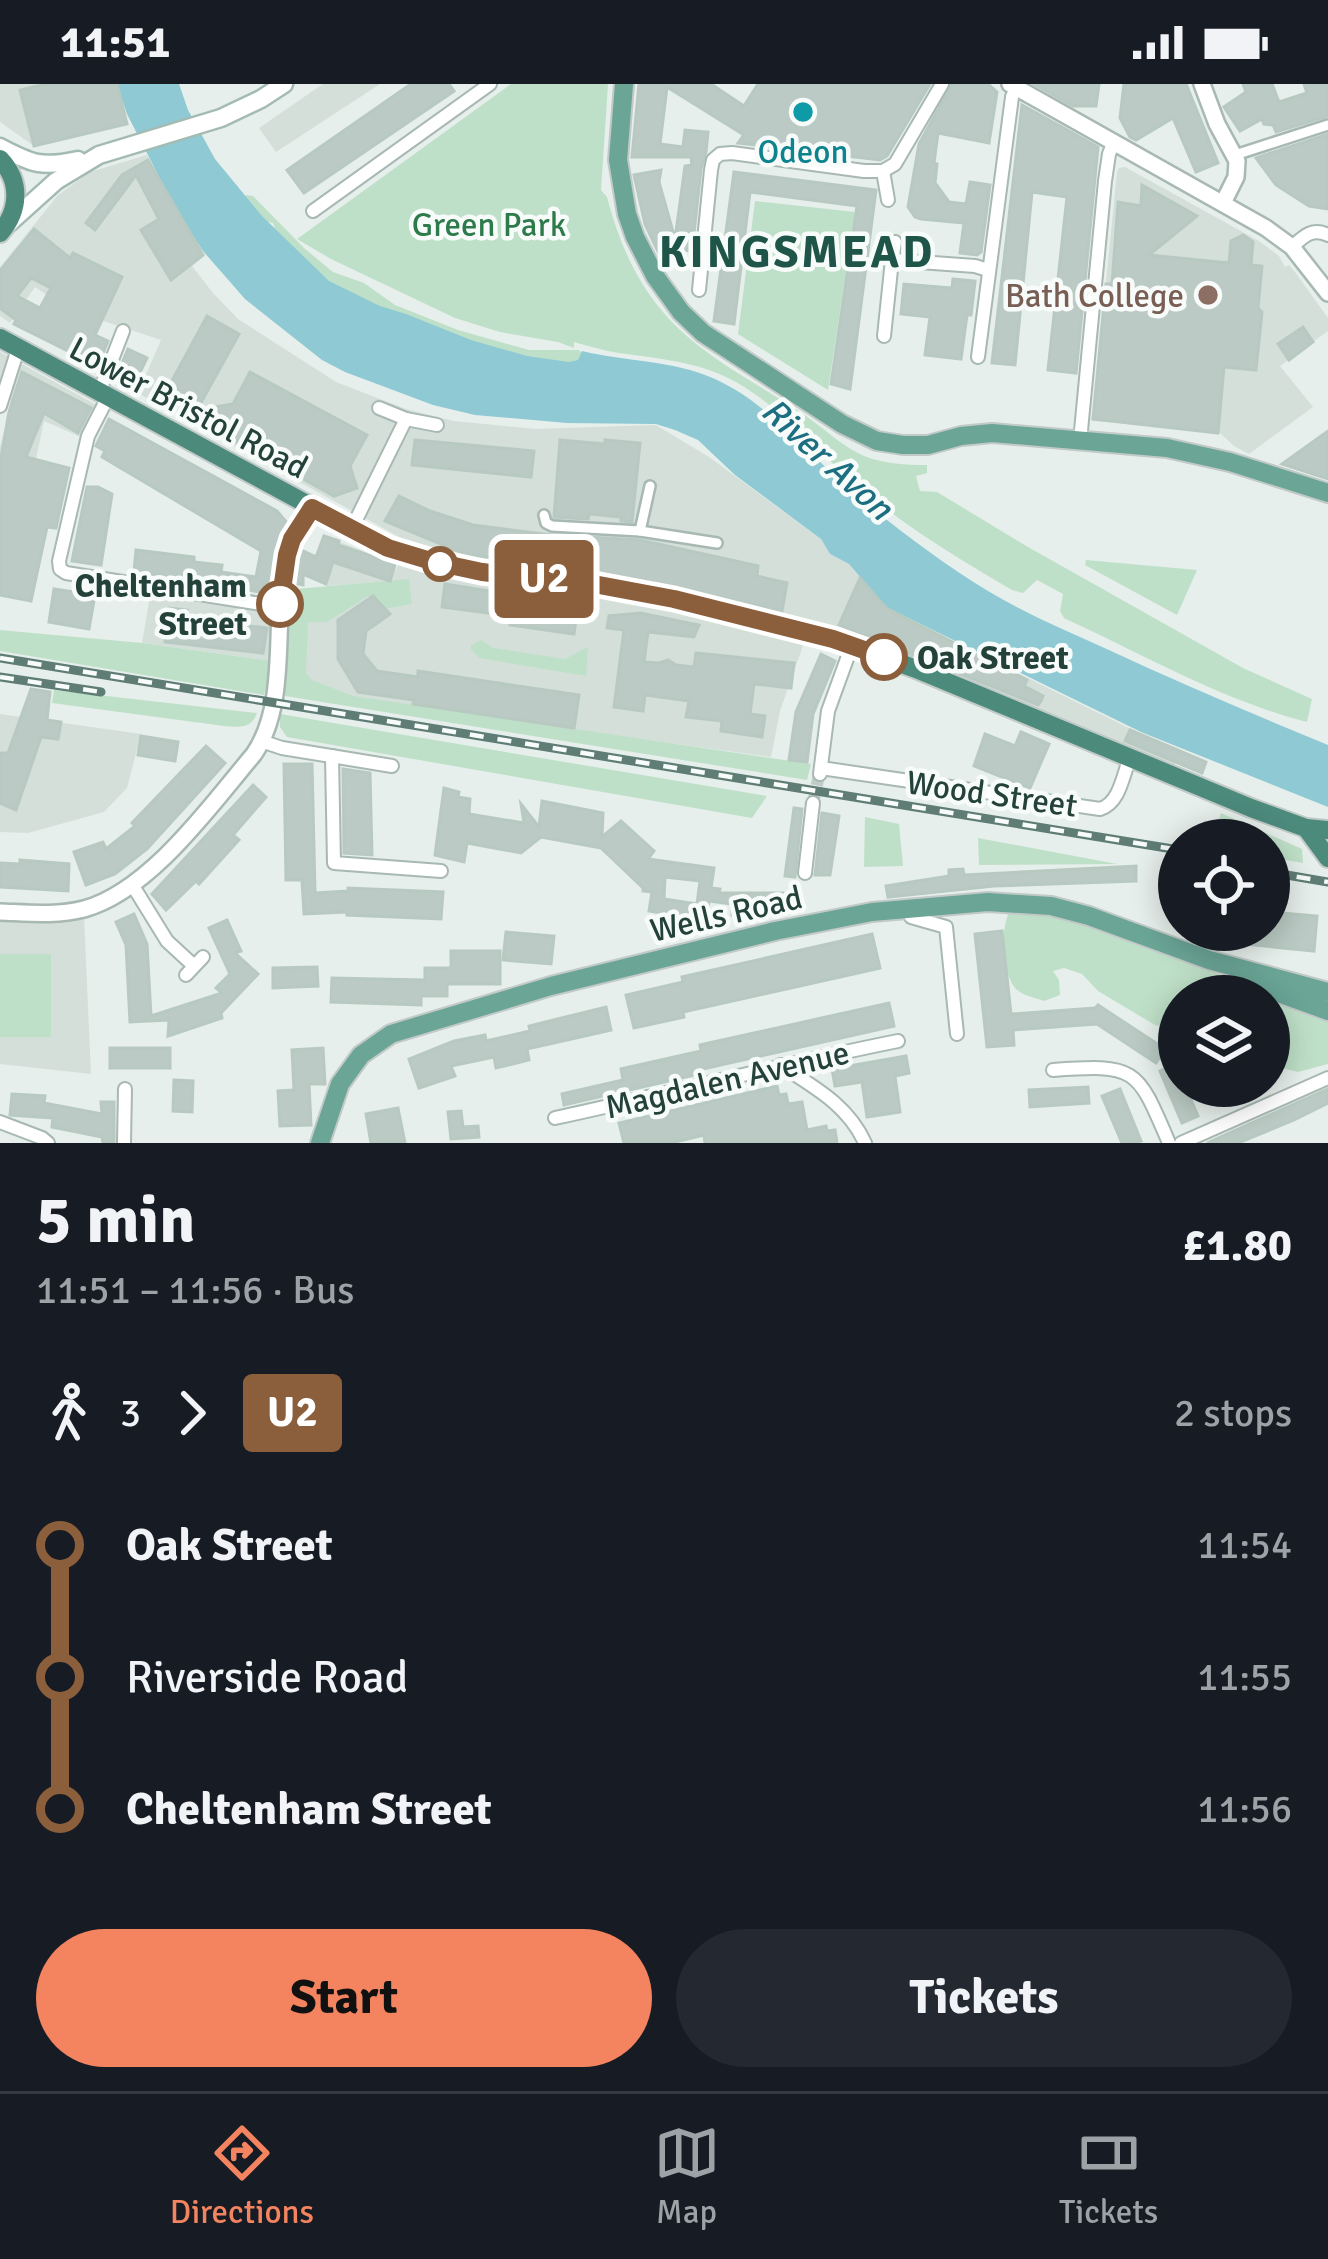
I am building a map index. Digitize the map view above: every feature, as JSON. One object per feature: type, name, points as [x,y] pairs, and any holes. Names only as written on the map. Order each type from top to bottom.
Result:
[{"type":"highway","points":[[0,159],[16,192],[15,206],[3,229]]},
{"type":"highway","name":"Lower Bristol Road","points":[[0,338],[388,548],[457,568],[633,591],[852,645],[1306,828],[1328,830]]},
{"type":"highway","points":[[1306,828],[1328,858]]},
{"type":"main road","points":[[0,147],[40,165],[62,164],[208,122],[284,84]]},
{"type":"main road","points":[[624,84],[618,160],[631,226],[655,276],[703,333],[842,424],[877,441],[903,446],[992,433],[1167,448],[1328,493]]},
{"type":"main road","points":[[3,229],[56,181],[105,153]]},
{"type":"main road","name":"Wells Road","points":[[320,1143],[333,1100],[351,1067],[374,1043],[391,1034],[551,986],[872,912],[988,902],[1051,905],[1209,959],[1328,992]]},
{"type":"main road","name":"Wells Road","points":[[1209,959],[1265,988],[1328,1011]]},
{"type":"street","points":[[313,211],[490,84]]},
{"type":"street","points":[[699,290],[693,273],[713,160],[720,154],[883,171],[895,164],[942,84]]},
{"type":"street","points":[[1202,84],[1235,154],[1236,176],[1223,203]]},
{"type":"street","points":[[978,357],[1013,86],[1266,228],[1298,241],[1328,293]]},
{"type":"street","points":[[1235,154],[1328,125]]},
{"type":"street","points":[[1080,441],[1108,154],[1114,141]]},
{"type":"street","points":[[883,171],[888,200]]},
{"type":"street","points":[[1298,241],[1323,232],[1328,235]]},
{"type":"street","points":[[884,336],[895,242]]},
{"type":"street","points":[[892,260],[988,270]]},
{"type":"street","points":[[123,332],[88,436],[60,569],[280,604]]},
{"type":"street","points":[[0,406],[18,349]]},
{"type":"street","points":[[379,408],[437,425]]},
{"type":"street","points":[[351,530],[406,418]]},
{"type":"street","points":[[640,531],[650,486]]},
{"type":"street","points":[[0,912],[38,914],[86,908],[133,886],[190,828],[261,742],[275,692],[287,555],[312,508]]},
{"type":"street","points":[[544,514],[552,526],[640,531],[717,543]]},
{"type":"street","name":"Wood Street","points":[[852,645],[828,711],[820,772],[1100,809],[1114,800],[1130,757]]},
{"type":"street","points":[[261,742],[392,766]]},
{"type":"street","points":[[332,756],[334,863],[441,872]]},
{"type":"street","points":[[805,873],[813,803]]},
{"type":"street","points":[[133,886],[167,941],[194,966]]},
{"type":"street","points":[[908,908],[911,917],[946,927],[956,1034]]},
{"type":"street","name":"Magdalen Avenue","points":[[555,1118],[898,1041]]},
{"type":"street","points":[[780,1065],[844,1109],[865,1143]]},
{"type":"street","points":[[1054,1070],[1096,1067],[1126,1073],[1147,1092],[1169,1143]]},
{"type":"street","points":[[1181,1143],[1328,1078]]},
{"type":"street","points":[[124,1143],[126,1089]]},
{"type":"street","points":[[0,1122],[48,1143]]},
{"type":"shaded area","points":[[0,84],[117,84],[127,124],[34,146],[0,122]]},
{"type":"shaded area","points":[[323,84],[380,84],[276,152],[259,128]]},
{"type":"shaded area","points":[[147,155],[205,255],[192,266],[213,293],[238,319],[336,382],[406,409],[454,421],[536,429],[656,425],[709,457],[821,539],[830,554],[849,564],[886,608],[1180,749],[1173,770],[992,697],[861,636],[811,623],[780,711],[771,757],[351,699],[305,687],[285,590],[394,588],[394,581],[327,586],[340,542],[396,564],[396,572],[403,539],[138,393],[161,340],[67,309],[35,287],[10,323],[0,316],[0,267],[58,195],[90,172]]},
{"type":"shaded area","name":"Bath College","points":[[1125,167],[1259,241],[1285,267],[1289,265],[1328,318],[1328,331],[1280,366],[1313,407],[1249,454],[1219,432],[1092,421],[1117,172]]},
{"type":"shaded area","points":[[0,352],[100,407],[83,438],[44,421],[25,511],[0,507],[0,447],[11,401],[0,395]]},
{"type":"shaded area","points":[[150,596],[271,612],[273,661],[142,643]]},
{"type":"shaded area","points":[[0,714],[141,734],[127,788],[104,812],[28,833],[0,832]]},
{"type":"shaded area","points":[[84,916],[91,1074],[0,1064],[0,920]]},
{"type":"green space","name":"Green Park","points":[[511,84],[608,84],[601,190],[635,272],[663,312],[694,342],[856,452],[887,462],[927,465],[927,473],[916,476],[920,491],[937,492],[1243,668],[1312,699],[1307,722],[1214,689],[1064,618],[1060,611],[1063,594],[1037,580],[1023,593],[1012,590],[895,516],[769,404],[720,374],[574,342],[574,348],[455,318],[297,239]]},
{"type":"green space","points":[[253,196],[333,272],[364,283],[395,305],[458,330],[529,350],[579,350],[585,357],[578,367],[531,363],[355,304],[279,240],[273,223],[260,220],[244,199]]},
{"type":"green space","points":[[755,201],[855,212],[828,390],[738,334]]},
{"type":"green space","points":[[1086,560],[1197,570],[1177,615],[1085,565]]},
{"type":"green space","points":[[409,579],[412,604],[384,609],[368,596],[327,622],[308,622],[306,673],[312,680],[353,696],[811,764],[807,780],[285,696],[285,590]]},
{"type":"green space","points":[[0,630],[273,661],[264,695],[0,651]]},
{"type":"green space","points":[[481,640],[493,648],[565,659],[588,647],[586,676],[479,658],[471,645]]},
{"type":"green space","points":[[54,690],[257,713],[248,724],[224,726],[52,703]]},
{"type":"green space","points":[[280,714],[767,796],[752,818],[287,737],[280,727]]},
{"type":"green space","points":[[865,817],[899,824],[903,866],[864,867]]},
{"type":"green space","points":[[978,838],[1117,864],[979,865]]},
{"type":"green space","points":[[1290,844],[1302,849],[1303,863],[1290,861]]},
{"type":"green space","points":[[1010,911],[1045,915],[1219,975],[1158,975],[1158,1026],[1098,991],[1082,974],[1064,968],[1053,971],[1060,995],[1044,1001],[1022,993],[1011,982],[1005,962]]},
{"type":"green space","points":[[0,954],[51,954],[51,1037],[0,1037]]},
{"type":"green space","points":[[1290,1003],[1328,1018],[1328,1064],[1290,1070]]},
{"type":"water","points":[[117,84],[179,84],[215,159],[262,216],[329,281],[380,306],[527,356],[569,362],[578,360],[582,351],[683,368],[715,379],[779,423],[890,522],[988,591],[1138,663],[1328,745],[1328,807],[1141,732],[886,607],[849,564],[830,554],[821,539],[735,475],[698,440],[656,424],[475,415],[433,405],[322,360],[245,299],[203,251],[176,210],[127,114]]},
{"type":"building","points":[[46,84],[117,84],[127,124],[34,146],[20,90]]},
{"type":"building","points":[[411,84],[449,84],[454,91],[304,193],[287,170]]},
{"type":"building","points":[[639,84],[711,84],[744,106],[758,84],[930,84],[887,156],[880,160],[738,143],[744,135],[667,87],[660,144],[683,147],[685,130],[708,132],[692,251],[675,249],[668,263],[662,260],[645,224],[634,175],[661,170],[659,182],[675,239],[685,166],[692,165],[691,157],[632,157]]},
{"type":"building","points":[[952,84],[988,84],[997,92],[989,143],[938,133],[934,163],[935,183],[949,202],[966,204],[970,182],[990,185],[977,255],[960,253],[964,223],[921,219],[908,207],[919,144]]},
{"type":"building","points":[[1034,84],[1099,84],[1096,106],[1073,106]]},
{"type":"building","points":[[1124,84],[1186,84],[1218,163],[1196,172],[1173,118],[1136,140],[1130,137],[1120,118]]},
{"type":"building","points":[[1243,84],[1272,84],[1279,102],[1307,93],[1304,84],[1328,84],[1328,116],[1276,132],[1262,119],[1240,131],[1224,107],[1246,92]]},
{"type":"building","points":[[1022,105],[1098,147],[1076,373],[1048,370],[1067,197],[1032,192],[1015,365],[992,363]]},
{"type":"building","points":[[1328,134],[1328,209],[1309,206],[1276,185],[1256,158]]},
{"type":"building","points":[[148,160],[203,255],[171,280],[141,230],[159,219],[136,175],[95,230],[86,223],[122,175]]},
{"type":"building","points":[[734,172],[876,190],[850,389],[831,384],[857,206],[750,192],[734,324],[714,321]]},
{"type":"building","name":"Bath College","points":[[1142,185],[1197,216],[1149,255],[1229,263],[1231,241],[1243,235],[1253,242],[1251,265],[1262,266],[1256,370],[1224,367],[1218,433],[1093,419],[1118,202],[1141,206]]},
{"type":"building","points":[[34,229],[70,258],[73,253],[122,277],[95,335],[108,341],[98,366],[14,324],[16,320],[0,308],[0,271]],"holes":[[[31,278],[51,288],[40,308],[17,296]]]},
{"type":"building","points":[[953,279],[975,281],[961,359],[925,355],[930,317],[901,314],[904,284],[952,288]]},
{"type":"building","points":[[207,316],[239,334],[193,417],[161,401]]},
{"type":"building","points":[[1303,327],[1313,342],[1289,360],[1278,344]]},
{"type":"building","points":[[128,349],[147,358],[135,383],[117,375]]},
{"type":"building","points":[[22,372],[91,408],[78,433],[44,413],[26,457],[69,468],[56,528],[47,527],[31,601],[0,595],[0,464]]},
{"type":"building","points":[[250,372],[367,435],[350,466],[357,488],[334,496],[218,432],[209,408],[233,404]]},
{"type":"building","points":[[109,419],[277,511],[288,524],[275,554],[270,585],[264,584],[263,593],[134,572],[136,550],[194,557],[194,562],[222,565],[221,572],[256,577],[261,551],[102,457],[105,451],[96,446]]},
{"type":"building","points":[[1328,431],[1328,479],[1282,464]]},
{"type":"building","points":[[415,440],[534,451],[531,477],[412,465]]},
{"type":"building","points":[[560,440],[640,443],[632,522],[589,514],[588,519],[554,517]]},
{"type":"building","points":[[87,487],[112,494],[101,565],[72,561]]},
{"type":"building","points":[[399,496],[473,525],[640,540],[758,566],[757,576],[787,583],[782,611],[636,578],[465,554],[385,521]]},
{"type":"building","points":[[324,536],[395,564],[390,581],[333,562],[326,584],[303,574],[303,585],[294,583],[301,550],[316,557]]},
{"type":"building","points":[[860,578],[886,608],[1027,680],[1024,686],[1043,696],[1041,701],[1038,705],[839,625]]},
{"type":"building","points":[[445,584],[578,605],[574,634],[510,625],[511,616],[442,607]]},
{"type":"building","points":[[54,589],[95,595],[89,629],[49,622]]},
{"type":"building","points":[[373,596],[390,614],[366,631],[363,654],[377,671],[418,677],[418,671],[579,695],[574,728],[358,692],[338,659],[338,620]]},
{"type":"building","points":[[169,608],[187,610],[186,619],[267,628],[263,653],[165,642]]},
{"type":"building","points":[[640,613],[699,625],[694,637],[648,632],[644,662],[668,660],[694,667],[696,653],[794,663],[791,688],[754,684],[750,714],[765,716],[762,737],[721,731],[722,721],[686,717],[689,701],[645,695],[643,711],[614,707],[624,630],[607,628],[609,616]]},
{"type":"building","points":[[821,654],[835,661],[813,714],[807,762],[789,760],[796,712]]},
{"type":"building","points":[[31,689],[50,692],[47,720],[61,722],[58,739],[41,737],[16,810],[0,803],[0,753],[8,753]]},
{"type":"building","points":[[1130,730],[1206,762],[1202,773],[1125,741]]},
{"type":"building","points":[[1021,732],[1049,744],[1030,788],[974,766],[985,734],[1015,746]]},
{"type":"building","points":[[141,736],[178,742],[175,761],[138,755]]},
{"type":"building","points":[[206,746],[225,763],[147,849],[115,874],[86,885],[74,852],[103,842],[106,849],[135,826],[132,823]]},
{"type":"building","points":[[284,764],[312,764],[315,893],[348,888],[443,892],[441,919],[304,914],[302,880],[286,880]]},
{"type":"building","points":[[343,769],[370,773],[372,855],[344,853]]},
{"type":"building","points":[[253,785],[266,797],[233,835],[239,840],[199,884],[196,881],[166,910],[152,894]]},
{"type":"building","points":[[444,788],[470,799],[469,814],[524,823],[521,804],[539,827],[542,801],[603,813],[602,837],[621,821],[654,851],[648,859],[714,868],[711,888],[720,889],[719,893],[785,893],[785,915],[732,915],[732,904],[709,901],[706,920],[649,911],[652,892],[643,891],[601,848],[541,837],[521,853],[467,843],[464,862],[435,855]],"holes":[[[665,877],[700,881],[697,904],[664,899]]]},
{"type":"building","points":[[794,808],[802,809],[795,877],[785,876]]},
{"type":"building","points":[[822,813],[839,816],[830,875],[815,875]]},
{"type":"building","points":[[20,860],[69,864],[68,891],[0,887],[0,863],[20,864]]},
{"type":"building","points":[[1136,866],[1136,881],[994,886],[888,897],[886,886],[949,876],[949,870],[963,869],[964,875]]},
{"type":"building","points":[[134,914],[147,944],[151,1016],[222,993],[216,988],[230,974],[209,928],[227,920],[241,951],[235,953],[258,974],[221,1013],[222,1018],[168,1036],[169,1020],[130,1022],[126,945],[116,922]]},
{"type":"building","points":[[1290,914],[1317,916],[1314,951],[1290,949]]},
{"type":"building","points":[[1002,931],[1011,1014],[1098,1005],[1158,1044],[1156,1063],[1097,1024],[1013,1030],[1014,1045],[987,1047],[975,934]]},
{"type":"building","points":[[506,932],[554,936],[551,964],[503,960]]},
{"type":"building","points":[[872,934],[880,968],[683,1012],[684,1017],[634,1028],[626,995],[683,982],[682,977]]},
{"type":"building","points":[[451,951],[500,951],[500,984],[447,984],[447,996],[421,996],[421,1005],[331,1002],[332,978],[425,980],[425,968],[451,968]]},
{"type":"building","points":[[317,967],[318,986],[273,988],[273,968]]},
{"type":"building","points":[[889,1003],[894,1026],[564,1105],[562,1094],[623,1080],[621,1069],[701,1051],[700,1045]]},
{"type":"building","points":[[606,1007],[611,1030],[527,1049],[529,1060],[496,1068],[494,1057],[451,1066],[455,1076],[419,1088],[409,1059],[454,1041],[485,1035],[486,1041]]},
{"type":"building","points":[[110,1048],[170,1048],[170,1068],[110,1068]]},
{"type":"building","points":[[323,1048],[325,1084],[309,1084],[311,1125],[280,1126],[278,1091],[294,1090],[292,1050]]},
{"type":"building","points":[[906,1056],[909,1073],[895,1076],[900,1112],[867,1117],[862,1082],[835,1086],[832,1069]]},
{"type":"building","points":[[174,1080],[193,1081],[192,1112],[173,1111]]},
{"type":"building","points":[[777,1086],[788,1104],[802,1102],[807,1130],[826,1126],[827,1131],[835,1130],[837,1143],[705,1143],[704,1135],[671,1143],[624,1143],[619,1123]]},
{"type":"building","points":[[1088,1087],[1089,1103],[1030,1107],[1029,1090]]},
{"type":"building","points":[[1120,1089],[1141,1141],[1122,1143],[1102,1096]]},
{"type":"building","points":[[1328,1089],[1328,1103],[1294,1120],[1238,1143],[1207,1143],[1290,1107]]},
{"type":"building","points":[[12,1094],[45,1096],[44,1103],[102,1114],[101,1102],[114,1102],[114,1143],[52,1127],[53,1118],[10,1115]]},
{"type":"building","points":[[1175,1107],[1194,1107],[1198,1116],[1182,1123]]},
{"type":"building","points":[[398,1108],[405,1143],[371,1143],[366,1114]]},
{"type":"building","points":[[461,1111],[463,1127],[478,1126],[479,1137],[451,1139],[448,1112]]},
{"type":"tunnel","points":[[813,803],[819,775]]},
{"type":"railway","points":[[0,658],[1158,847]]},
{"type":"railway","points":[[0,677],[101,692]]},
{"type":"railway","points":[[1290,876],[1328,882]]},
{"type":"bus line","name":"U2","points":[[280,604],[292,539],[312,508],[388,548],[457,568],[674,599],[783,625],[884,657]]},
{"type":"place","name":"Odeon","points":[[803,112]]},
{"type":"place","name":"Bath College","points":[[1208,295]]},
{"type":"place","name":"Cheltenham Street","points":[[280,604]]},
{"type":"place","name":"Oak Street","points":[[884,657]]},
{"type":"district","name":"KINGSMEAD","points":[[797,251]]},
{"type":"water label","name":"River Avon","points":[[828,458]]}]
